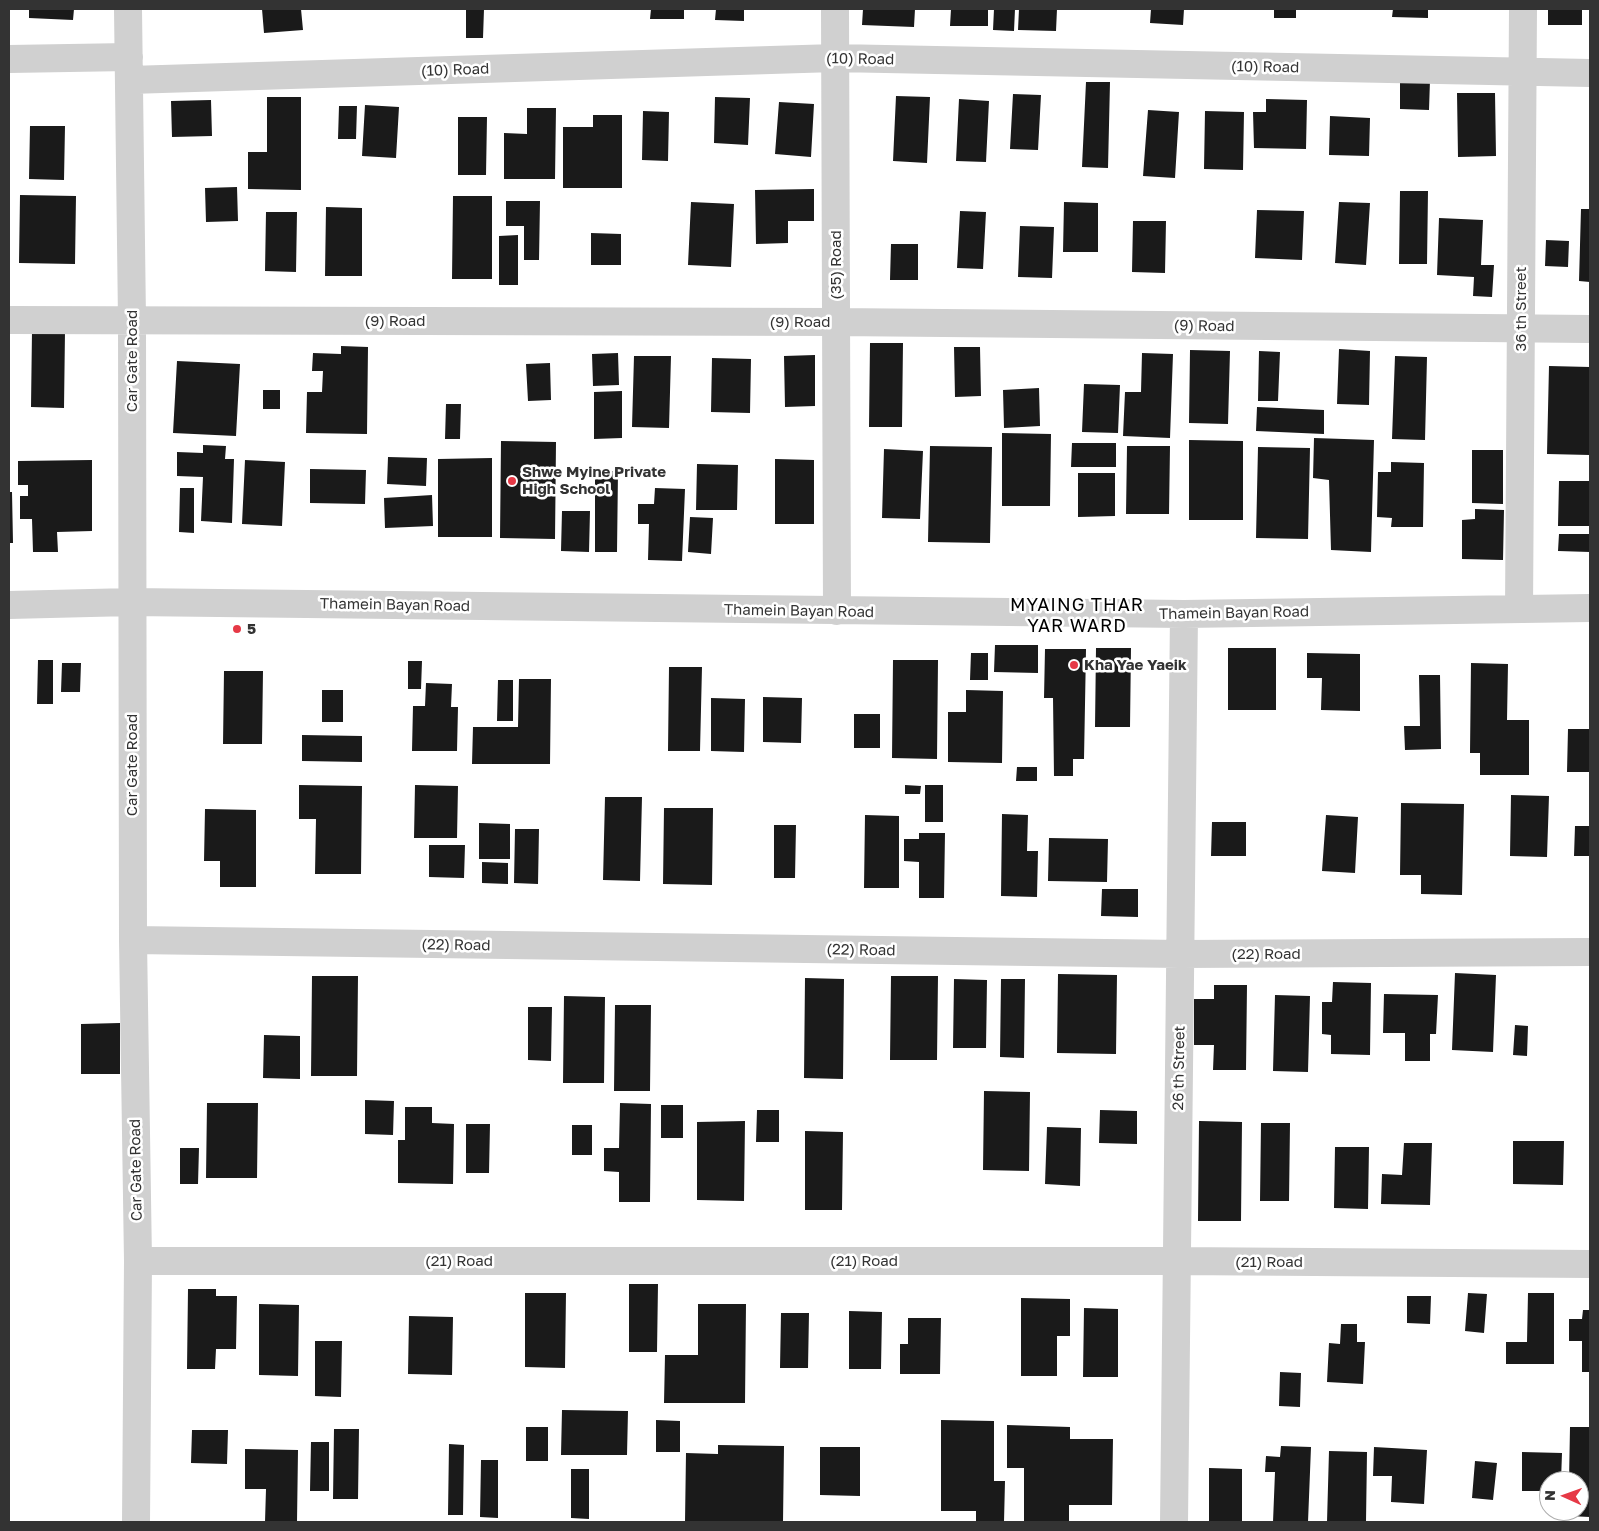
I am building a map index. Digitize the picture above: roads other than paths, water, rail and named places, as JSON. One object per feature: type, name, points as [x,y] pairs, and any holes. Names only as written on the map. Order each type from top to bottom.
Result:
[{"type":"street","name":"Car Gate Road","points":[[128,9],[132,320],[133,940],[138,1261],[136,1522]]},
{"type":"street","name":"(35) Road","points":[[835,9],[837,611]]},
{"type":"street","name":"36 th Street","points":[[1519,609],[1523,9]]},
{"type":"street","name":"(10) Road","points":[[9,58],[129,69],[835,58],[1590,73]]},
{"type":"street","name":"(9) Road","points":[[9,320],[836,322],[1590,329]]},
{"type":"street","name":"Thamein Bayan Road","points":[[9,605],[131,602],[1184,614],[1590,608]]},
{"type":"street","name":"26 th Street","points":[[1174,1522],[1184,614]]},
{"type":"street","name":"(22) Road","points":[[133,940],[1180,954],[1590,952]]},
{"type":"street","name":"(21) Road","points":[[138,1261],[1177,1261],[1590,1264]]},
{"type":"place","name":"Shwe Myine Private High School","points":[[512,481]]},
{"type":"place","name":"5","points":[[237,629]]},
{"type":"place","name":"Kha Yae Yaeik","points":[[1074,665]]},
{"type":"district","name":"MYAING THAR YAR WARD","points":[[1077,615]]}]
